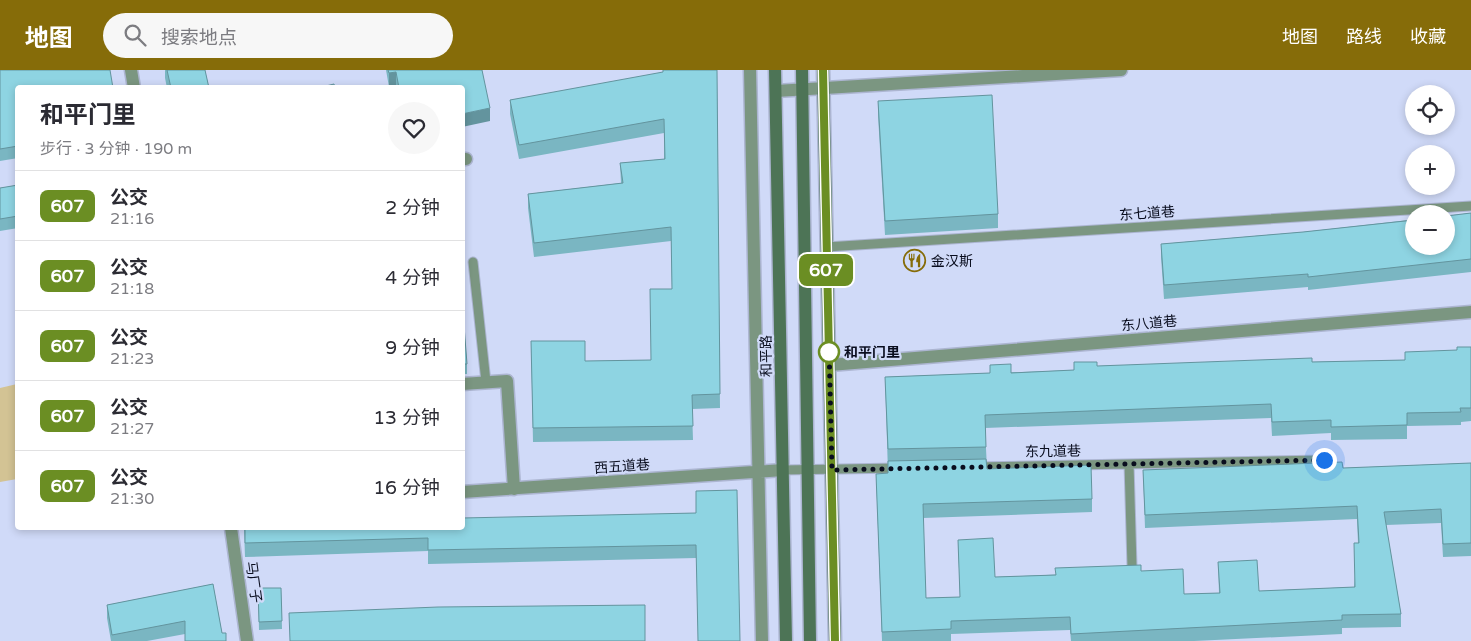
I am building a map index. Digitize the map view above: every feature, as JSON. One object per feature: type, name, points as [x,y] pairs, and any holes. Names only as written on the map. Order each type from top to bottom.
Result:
[{"type":"main road","name":"和平路","points":[[775,70],[786,641]]},
{"type":"main road","points":[[802,70],[810,641]]},
{"type":"main road","points":[[822,70],[835,641]]},
{"type":"street","points":[[131,70],[134,85]]},
{"type":"street","points":[[750,70],[762,641]]},
{"type":"street","points":[[776,91],[1121,70]]},
{"type":"street","name":"东八道巷","points":[[830,365],[1471,312]]},
{"type":"street","points":[[465,384],[507,381],[514,488]]},
{"type":"street","name":"西五道巷","points":[[465,492],[783,470]]},
{"type":"street","name":"马厂子","points":[[231,530],[247,641]]},
{"type":"lane","name":"东七道巷","points":[[826,247],[1471,206]]},
{"type":"lane","points":[[473,262],[486,382]]},
{"type":"lane","name":"东九道巷","points":[[970,467],[1324,460]]},
{"type":"lane","points":[[1129,464],[1132,566]]},
{"type":"lane","points":[[783,470],[911,468]]},
{"type":"shaded area","points":[[15,384],[15,479],[0,482],[0,388]]},
{"type":"building","points":[[0,70],[110,70],[112,85],[15,85],[15,146],[0,149]]},
{"type":"building","points":[[167,70],[205,70],[208,85],[170,85]]},
{"type":"building","points":[[388,70],[482,70],[490,108],[465,113],[465,85],[398,85],[396,72],[389,73]]},
{"type":"building","points":[[663,70],[717,70],[720,394],[692,395],[693,426],[533,428],[531,341],[585,341],[585,361],[651,360],[650,289],[672,289],[671,227],[534,243],[528,194],[623,183],[620,163],[665,159],[664,119],[519,145],[510,100],[663,72]]},
{"type":"building","points":[[992,95],[998,214],[885,221],[878,101]]},
{"type":"building","points":[[15,186],[15,216],[0,219],[0,188]]},
{"type":"building","points":[[1471,213],[1471,259],[1308,277],[1308,274],[1164,285],[1161,244],[1405,221],[1405,255],[1455,255],[1455,215]]},
{"type":"building","points":[[465,338],[467,364],[465,364]]},
{"type":"building","points":[[1457,347],[1471,347],[1471,408],[1460,408],[1461,412],[1407,413],[1407,425],[1331,427],[1331,420],[1272,422],[1271,404],[985,415],[986,447],[888,449],[885,377],[990,373],[990,365],[1011,364],[1011,373],[1074,370],[1074,362],[1097,362],[1097,366],[1312,358],[1312,362],[1405,360],[1405,352],[1457,350]]},
{"type":"building","points":[[986,459],[987,469],[1091,465],[1092,499],[923,504],[926,598],[960,597],[958,540],[993,538],[995,577],[1056,575],[1055,568],[1141,565],[1141,571],[1183,569],[1184,594],[1220,593],[1218,562],[1257,560],[1259,591],[1355,587],[1354,543],[1359,543],[1357,506],[1145,515],[1143,470],[1342,462],[1343,468],[1471,463],[1471,543],[1443,544],[1441,509],[1384,512],[1401,614],[1342,615],[1342,620],[1071,634],[1070,617],[951,621],[951,629],[882,632],[876,474],[888,473],[888,461]]},
{"type":"building","points":[[737,490],[740,641],[698,641],[696,545],[428,550],[428,538],[245,543],[245,530],[465,530],[465,518],[696,513],[696,491]]},
{"type":"building","points":[[213,584],[222,633],[226,633],[226,641],[185,641],[185,621],[112,635],[107,605]]},
{"type":"building","points":[[258,588],[281,588],[282,621],[259,622]]},
{"type":"building","points":[[645,605],[645,641],[290,641],[289,613],[438,607]]},
{"type":"bus line","name":"607","points":[[823,70],[835,641]]},
{"type":"place","name":"金汉斯","points":[[915,261]]},
{"type":"place","name":"和平门里","points":[[829,352]]},
{"type":"route","points":[[829,352],[829,346],[832,470],[1324,460]]}]
